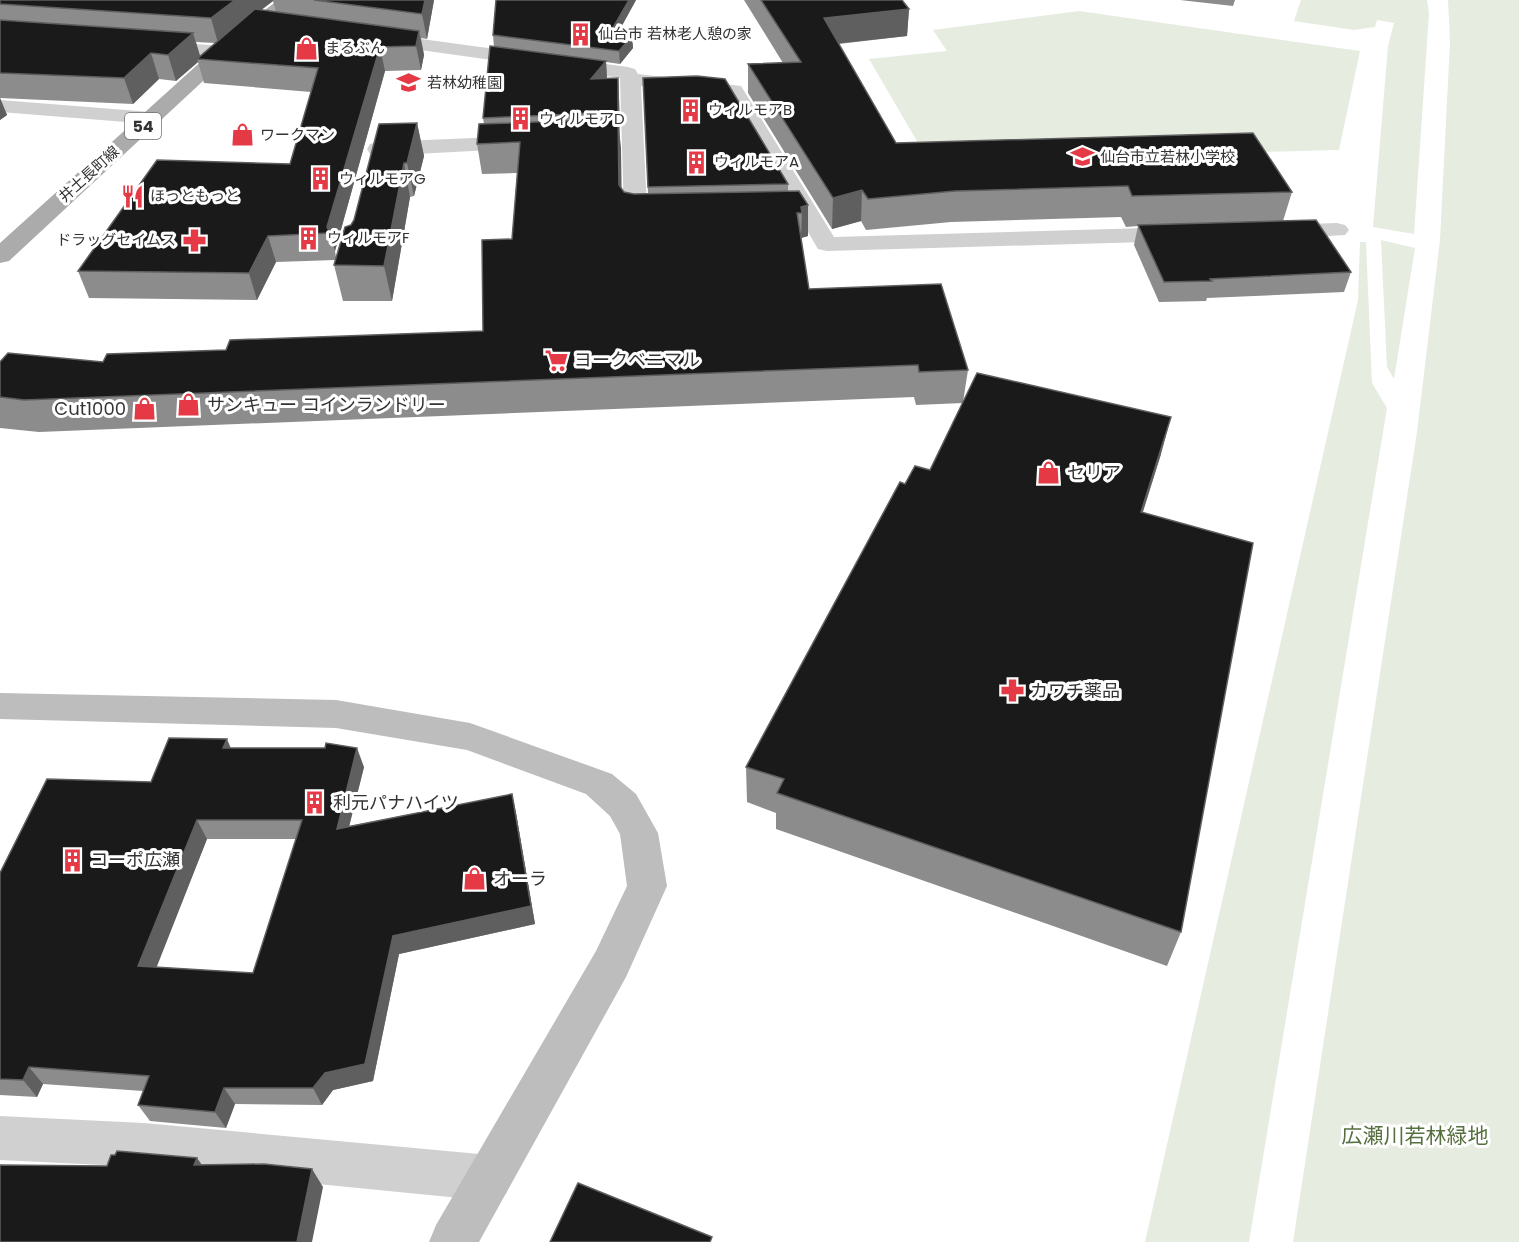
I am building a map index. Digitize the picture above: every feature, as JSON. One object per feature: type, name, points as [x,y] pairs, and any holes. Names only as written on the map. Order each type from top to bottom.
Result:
[{"type":"main road","name":"井土長町線","points":[[0,256],[223,52],[289,0]]},
{"type":"street","points":[[256,25],[289,29]]},
{"type":"street","points":[[352,36],[628,72],[631,80],[636,216],[681,215]]},
{"type":"street","points":[[137,46],[223,52]]},
{"type":"street","points":[[631,80],[734,90],[794,212],[827,244],[1207,233]]},
{"type":"street","points":[[0,106],[151,118]]},
{"type":"street","points":[[608,140],[632,139]]},
{"type":"street","points":[[369,170],[375,149],[538,142]]},
{"type":"street","points":[[1254,232],[1337,230]]},
{"type":"street","points":[[0,706],[347,716],[470,737],[599,784],[623,805],[639,833],[647,886],[611,964],[453,1242]]},
{"type":"street","points":[[0,1138],[144,1145],[490,1178]]},
{"type":"green space","points":[[1301,0],[1427,0],[1429,13],[1414,234],[1373,227],[1388,46],[1394,23],[1377,20],[1375,27],[1354,30],[1294,21]]},
{"type":"green space","name":"広瀬川若林緑地","points":[[1448,0],[1519,0],[1519,1242],[1293,1242],[1417,432],[1440,240],[1450,42]]},
{"type":"green space","points":[[1079,11],[1360,51],[1339,150],[928,160],[869,59],[947,51],[933,30]]},
{"type":"green space","points":[[1381,240],[1415,248],[1394,379],[1387,367]]},
{"type":"green space","points":[[1360,242],[1366,242],[1372,383],[1387,408],[1249,1242],[1145,1242],[1358,300]]},
{"type":"building","points":[[0,0],[235,0],[211,18],[0,4]]},
{"type":"building","points":[[314,0],[425,0],[422,14]]},
{"type":"building","points":[[496,0],[629,0],[610,33],[632,36],[619,51],[493,35]]},
{"type":"building","points":[[761,0],[902,0],[909,9],[824,18],[896,143],[1253,133],[1292,192],[1132,196],[1128,186],[955,191],[868,199],[862,190],[833,198],[748,64],[801,62]]},
{"type":"building","points":[[255,9],[419,31],[416,46],[380,47],[327,227],[330,233],[268,236],[249,273],[78,271],[157,160],[290,164],[318,68],[197,59]]},
{"type":"building","points":[[0,20],[193,33],[168,55],[151,53],[124,78],[0,73]]},
{"type":"building","points":[[490,46],[606,61],[591,79],[618,78],[618,112],[483,118]]},
{"type":"building","points":[[697,76],[725,79],[788,184],[648,187],[643,78]]},
{"type":"building","points":[[618,119],[619,185],[624,192],[634,194],[799,191],[808,205],[801,207],[802,213],[797,213],[809,289],[941,284],[968,370],[919,372],[918,365],[24,400],[0,397],[0,362],[8,353],[103,362],[107,354],[226,350],[230,340],[483,331],[482,240],[512,239],[520,142],[477,144],[479,124]]},
{"type":"building","points":[[417,123],[407,163],[404,163],[384,266],[334,265],[345,227],[351,225],[354,220],[379,124]]},
{"type":"building","points":[[1316,220],[1351,272],[1164,282],[1138,225]]},
{"type":"building","name":"カワチ薬品","points":[[977,373],[1171,417],[1141,512],[1253,543],[1181,932],[777,793],[784,779],[746,767],[900,482],[905,484],[915,466],[930,470]]},
{"type":"building","points":[[169,738],[227,739],[223,748],[325,748],[326,743],[357,748],[337,829],[512,794],[531,906],[393,936],[365,1064],[325,1073],[313,1088],[224,1088],[215,1112],[138,1105],[149,1076],[29,1067],[23,1080],[0,1079],[0,873],[47,779],[151,782]],"holes":[[[197,820],[302,820],[253,973],[138,966]]]},
{"type":"building","points":[[117,1151],[197,1158],[194,1165],[264,1164],[312,1169],[297,1242],[0,1242],[0,1165],[107,1166],[111,1155],[115,1155]]},
{"type":"building","points":[[578,1183],[712,1237],[710,1242],[550,1242]]},
{"type":"place","name":"仙台市 若林老人憩の家","points":[[580,34]]},
{"type":"place","name":"まるぶん","points":[[307,48]]},
{"type":"place","name":"若林幼稚園","points":[[409,83]]},
{"type":"place","name":"ウィルモアB","points":[[690,110]]},
{"type":"place","name":"ウィルモアD","points":[[521,119]]},
{"type":"place","name":"ワークマン","points":[[242,135]]},
{"type":"place","name":"仙台市立若林小学校","points":[[1082,157]]},
{"type":"place","name":"ウィルモアA","points":[[696,162]]},
{"type":"place","name":"ウィルモアG","points":[[321,179]]},
{"type":"place","name":"ほっともっと","points":[[132,196]]},
{"type":"place","name":"ウィルモアF","points":[[309,238]]},
{"type":"place","name":"ドラッグセイムス","points":[[194,240]]},
{"type":"place","name":"ヨークベニマル","points":[[556,360]]},
{"type":"place","name":"サンキュー コインランドリー","points":[[189,405]]},
{"type":"place","name":"Cut1000","points":[[144,409]]},
{"type":"place","name":"セリア","points":[[1049,473]]},
{"type":"place","name":"カワチ薬品","points":[[1012,691]]},
{"type":"place","name":"利元パナハイツ","points":[[315,803]]},
{"type":"place","name":"コーポ広瀬","points":[[72,860]]},
{"type":"place","name":"オーラ","points":[[475,879]]}]
